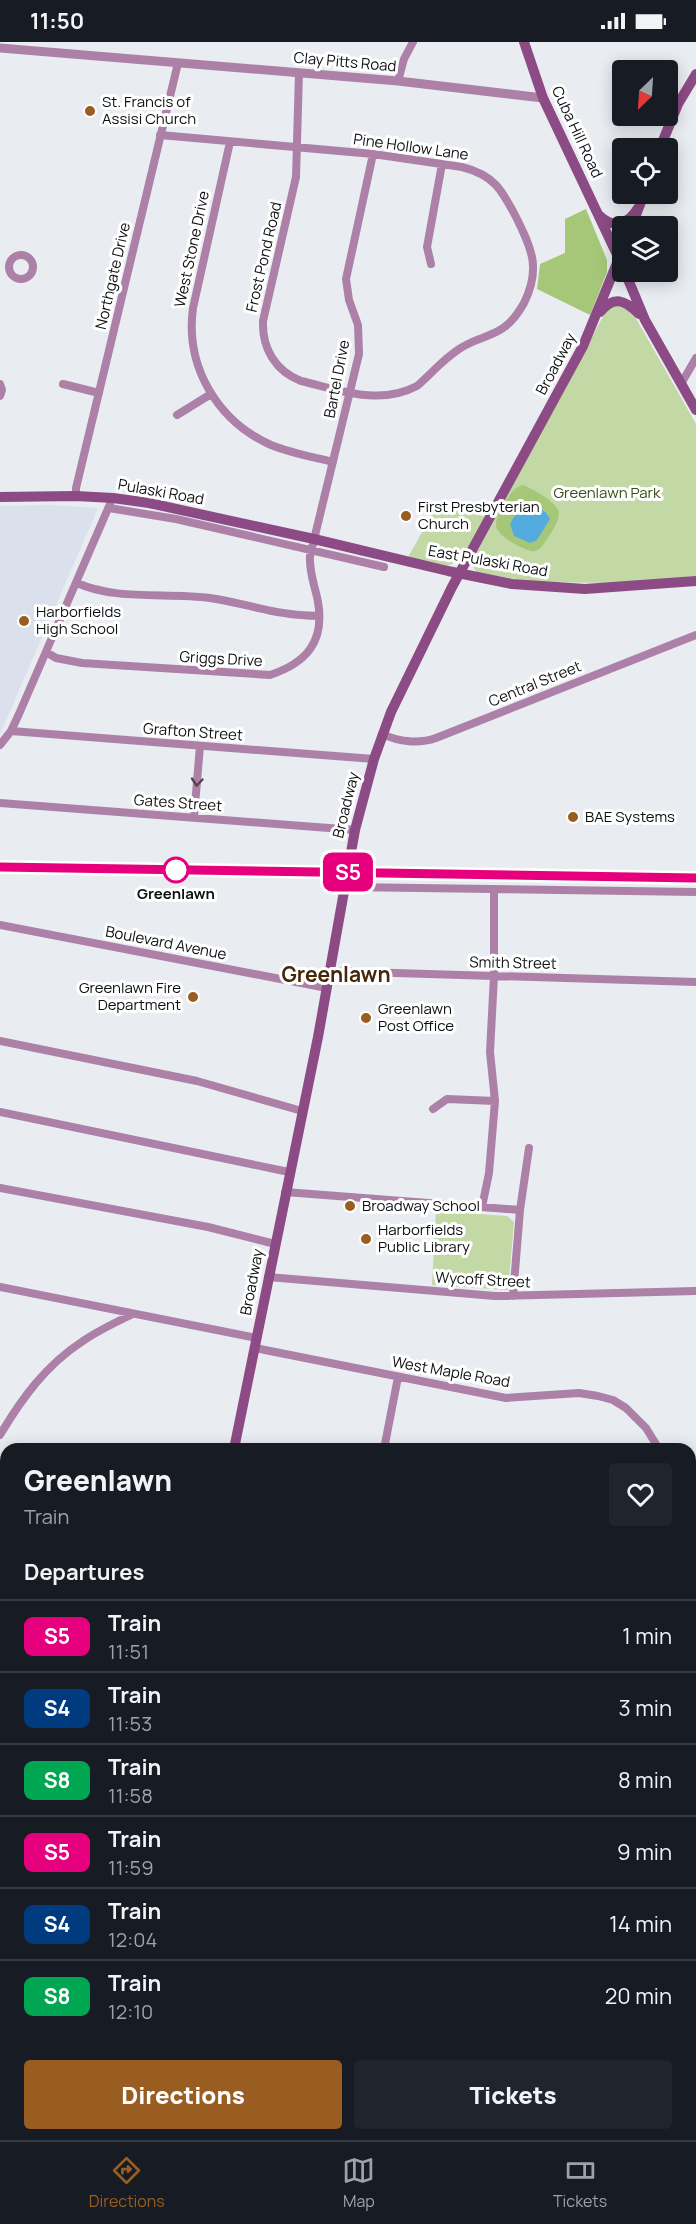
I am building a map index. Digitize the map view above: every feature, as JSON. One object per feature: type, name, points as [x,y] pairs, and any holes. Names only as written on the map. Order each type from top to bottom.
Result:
[{"type":"main road","name":"Cuba Hill Road","points":[[524,42],[543,98],[612,241]]},
{"type":"main road","points":[[664,138],[678,104],[694,80]]},
{"type":"main road","points":[[635,216],[640,204]]},
{"type":"main road","points":[[599,214],[607,222],[617,225],[629,220],[638,208]]},
{"type":"main road","name":"Broadway","points":[[235,1443],[327,988],[355,830],[382,734],[459,574],[578,355],[612,279]]},
{"type":"main road","points":[[629,282],[645,320],[696,410]]},
{"type":"main road","points":[[593,322],[605,306],[616,301],[630,306],[645,320]]},
{"type":"main road","name":"Pulaski Road","points":[[0,497],[76,496],[111,503],[149,503],[314,539]]},
{"type":"main road","name":"East Pulaski Road","points":[[314,539],[459,574],[512,584],[565,589],[696,581]]},
{"type":"street","points":[[398,81],[404,59],[413,42]]},
{"type":"street","name":"Clay Pitts Road","points":[[0,48],[398,81],[543,98]]},
{"type":"street","name":"Northgate Drive","points":[[76,496],[178,63]]},
{"type":"street","name":"Frost Pond Road","points":[[299,73],[296,177],[266,304],[262,335],[274,362],[290,377],[349,393]]},
{"type":"street","name":"Pine Hollow Lane","points":[[160,135],[373,154],[475,170],[494,181],[504,195],[531,251],[534,265],[533,281],[519,312],[506,326],[466,345],[417,386],[387,396],[375,397],[349,393]]},
{"type":"street","name":"West Stone Drive","points":[[230,142],[191,322],[195,356],[211,394],[233,421],[260,440],[290,451],[333,462]]},
{"type":"street","name":"Bartel Drive","points":[[314,539],[359,354],[358,325],[346,288],[346,279],[373,154]]},
{"type":"street","points":[[431,264],[427,247],[442,164]]},
{"type":"street","points":[[0,261],[9,266]]},
{"type":"street","points":[[681,384],[696,358]]},
{"type":"street","points":[[0,384],[2,390],[0,396]]},
{"type":"street","points":[[63,384],[99,393]]},
{"type":"street","points":[[177,415],[211,394]]},
{"type":"street","points":[[0,746],[11,731],[111,503],[384,567]]},
{"type":"street","name":"Griggs Drive","points":[[46,652],[56,658],[82,663],[270,675],[289,669],[302,660],[313,646],[318,632],[319,616],[310,573],[314,539]]},
{"type":"street","points":[[77,583],[98,590],[184,595],[280,614],[319,616]]},
{"type":"street","name":"Central Street","points":[[382,734],[419,742],[436,738],[696,635]]},
{"type":"street","name":"Grafton Street","points":[[11,731],[374,759]]},
{"type":"street","points":[[194,817],[200,746]]},
{"type":"street","name":"Gates Street","points":[[0,803],[355,830]]},
{"type":"street","points":[[345,887],[696,892]]},
{"type":"street","points":[[482,1207],[489,1173],[495,1101],[490,1052],[494,976],[494,889]]},
{"type":"street","name":"Boulevard Avenue","points":[[0,925],[327,988]]},
{"type":"street","name":"Smith Street","points":[[330,971],[696,982]]},
{"type":"street","points":[[0,1041],[197,1081],[302,1112]]},
{"type":"street","points":[[433,1109],[447,1099],[495,1101]]},
{"type":"street","points":[[0,1112],[289,1172]]},
{"type":"street","points":[[513,1296],[520,1210],[529,1148]]},
{"type":"street","points":[[0,1188],[208,1227],[275,1244]]},
{"type":"street","points":[[285,1192],[520,1210]]},
{"type":"street","name":"Wycoff Street","points":[[268,1278],[513,1296],[696,1291]]},
{"type":"street","name":"West Maple Road","points":[[0,1287],[133,1314],[398,1377],[506,1398],[579,1393],[598,1396],[613,1400],[632,1413],[646,1428],[655,1443]]},
{"type":"street","points":[[0,1435],[27,1392],[49,1367],[83,1341],[133,1314]]},
{"type":"street","points":[[385,1443],[398,1377]]},
{"type":"shaded area","name":"Harborfields High School","points":[[50,505],[98,508],[0,734],[0,506]]},
{"type":"green space","points":[[586,209],[607,260],[607,272],[590,315],[537,289],[540,264],[565,253],[565,219]]},
{"type":"green space","name":"Greenlawn Park","points":[[611,304],[630,308],[696,424],[696,576],[612,583],[535,582],[477,573],[471,563]]},
{"type":"green space","points":[[523,485],[544,496],[558,509],[559,513],[558,521],[552,532],[541,548],[535,551],[512,542],[501,534],[496,525],[499,514],[509,497]],"holes":[[[536,507],[547,512],[549,519],[537,540],[514,534]]]},
{"type":"green space","points":[[438,504],[486,517],[464,558],[443,568],[407,559]]},
{"type":"green space","points":[[436,1211],[507,1216],[514,1222],[508,1290],[432,1285]]},
{"type":"water","points":[[526,502],[546,512],[550,519],[537,540],[530,543],[514,536],[510,524],[522,503]]},
{"type":"railway","points":[[0,867],[696,878]]},
{"type":"train","name":"S5","points":[[0,867],[696,878]]},
{"type":"place","name":"St. Francis of Assisi Church","points":[[90,111]]},
{"type":"place","name":"First Presbyterian Church","points":[[406,516]]},
{"type":"place","name":"Harborfields High School","points":[[24,621]]},
{"type":"place","name":"BAE Systems","points":[[573,817]]},
{"type":"place","name":"Greenlawn","points":[[176,870]]},
{"type":"place","name":"Greenlawn Fire Department","points":[[193,997]]},
{"type":"place","name":"Greenlawn Post Office","points":[[366,1018]]},
{"type":"place","name":"Broadway School","points":[[350,1206]]},
{"type":"place","name":"Harborfields Public Library","points":[[366,1239]]},
{"type":"district","name":"Greenlawn","points":[[336,975]]}]
